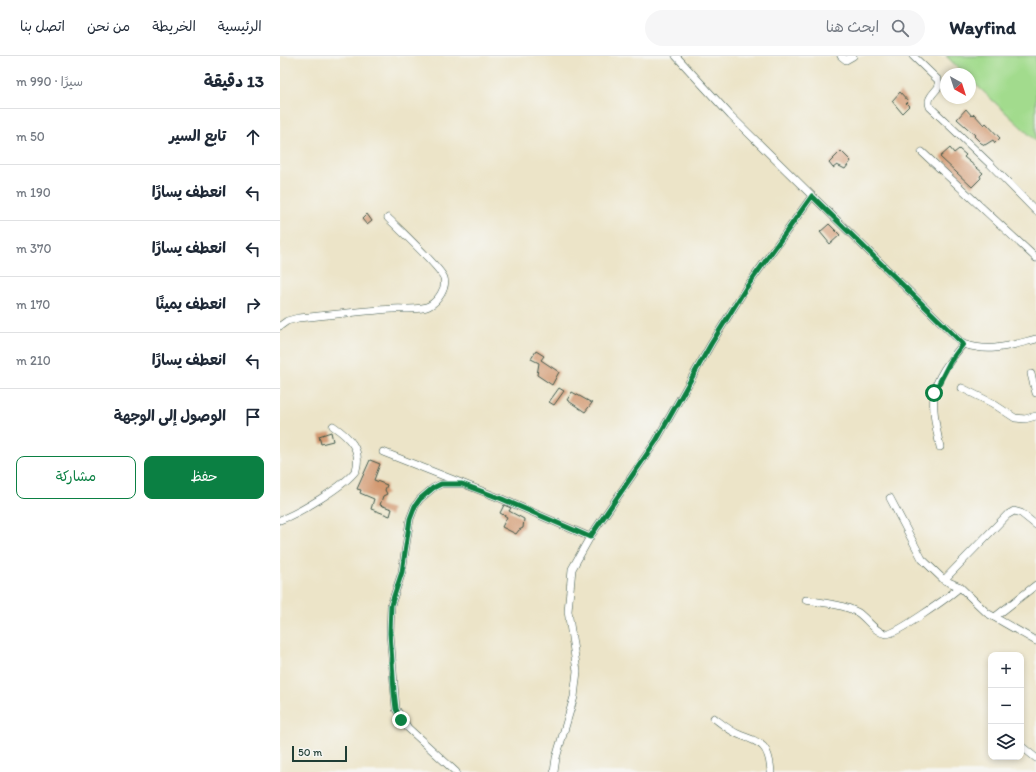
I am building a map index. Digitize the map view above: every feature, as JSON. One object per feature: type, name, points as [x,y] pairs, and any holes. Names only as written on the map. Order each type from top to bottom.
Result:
[{"type":"street","points":[[676,56],[731,116],[963,344],[979,349],[998,348],[1036,339]]},
{"type":"street","points":[[841,56],[846,60],[853,56]]},
{"type":"street","points":[[912,56],[938,80],[939,86],[928,102],[930,107],[990,164],[1036,211]]},
{"type":"street","points":[[922,152],[1036,258]]},
{"type":"street","points":[[554,772],[556,758],[574,697],[577,671],[568,611],[572,568],[590,537],[656,441],[711,344],[746,288],[812,196]]},
{"type":"street","points":[[280,326],[287,321],[298,318],[394,308],[421,308],[429,306],[436,301],[444,286],[444,278],[440,271],[388,218]]},
{"type":"street","points":[[940,447],[933,404],[934,393],[950,362],[963,344]]},
{"type":"street","points":[[1031,374],[1036,393]]},
{"type":"street","points":[[962,388],[992,403],[1014,418],[1025,419],[1036,416]]},
{"type":"street","points":[[280,520],[294,515],[316,501],[342,483],[356,470],[357,453],[351,440],[333,426]]},
{"type":"street","points":[[383,452],[502,499],[590,537]]},
{"type":"street","points":[[456,772],[408,728],[396,709],[390,633],[391,605],[402,572],[410,519],[415,506],[420,499],[433,488],[441,484],[462,484]]},
{"type":"street","points":[[890,498],[922,559],[944,580],[960,587],[978,605],[995,617],[1036,641]]},
{"type":"street","points":[[944,580],[1007,515],[1014,511],[1021,513],[1036,525]]},
{"type":"street","points":[[995,617],[1036,585]]},
{"type":"street","points":[[806,600],[846,608],[858,613],[882,633],[888,634],[896,632],[907,622],[944,600],[960,587]]},
{"type":"street","points":[[714,718],[730,730],[756,740],[765,748],[770,761],[771,772]]},
{"type":"street","points":[[1024,748],[1036,758]]},
{"type":"green space","points":[[946,56],[1036,56],[1036,141],[976,85],[976,68],[959,68]]},
{"type":"building","points":[[900,92],[908,101],[906,103],[909,106],[902,113],[892,101]]},
{"type":"building","points":[[966,109],[972,116],[974,114],[984,125],[986,123],[1000,138],[995,143],[993,140],[985,145],[981,143],[974,136],[975,135],[957,119]]},
{"type":"building","points":[[950,148],[954,153],[959,149],[966,155],[964,157],[983,173],[980,176],[981,178],[972,187],[940,157]]},
{"type":"building","points":[[841,151],[851,161],[845,169],[837,165],[833,168],[829,163]]},
{"type":"building","points":[[367,214],[372,221],[367,225],[362,219]]},
{"type":"building","points":[[829,224],[840,235],[830,244],[820,232]]},
{"type":"building","points":[[536,351],[544,356],[541,360],[559,372],[552,385],[537,375],[539,363],[531,359]]},
{"type":"building","points":[[559,388],[564,391],[554,405],[549,402]]},
{"type":"building","points":[[572,392],[592,403],[585,412],[567,400]]},
{"type":"building","points":[[331,432],[333,441],[321,444],[319,436]]},
{"type":"building","points":[[370,460],[380,464],[374,480],[387,485],[385,490],[387,494],[383,496],[380,505],[392,509],[390,516],[371,509],[374,499],[360,493],[361,490],[357,489]]},
{"type":"building","points":[[504,505],[511,508],[509,511],[524,519],[523,528],[516,534],[502,527],[507,517],[500,513]]},
{"type":"route","points":[[401,720],[396,709],[394,692],[390,633],[391,605],[402,572],[410,519],[415,506],[420,499],[433,488],[441,484],[462,484],[502,499],[590,537],[656,441],[711,344],[746,288],[812,196],[963,344],[950,362],[934,393]]}]
